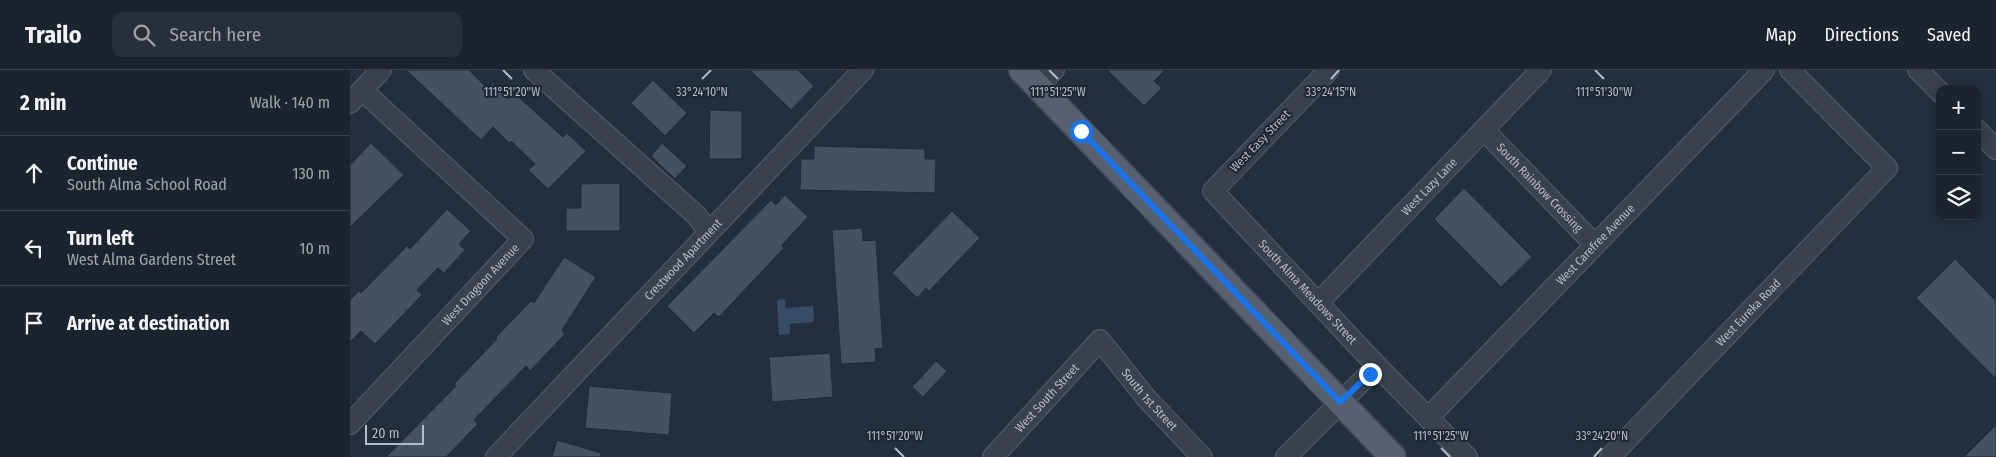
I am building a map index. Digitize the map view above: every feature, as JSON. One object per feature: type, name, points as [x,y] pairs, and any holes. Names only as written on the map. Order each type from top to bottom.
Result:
[{"type":"main road","points":[[1038,75],[1340,402],[1394,457]]},
{"type":"street","points":[[356,96],[381,70]]},
{"type":"street","name":"Crestwood Apartment","points":[[500,453],[708,231],[863,70]]},
{"type":"street","name":"West Easy Street","points":[[1213,191],[1329,70]]},
{"type":"street","name":"West Lazy Lane","points":[[1318,303],[1542,70]]},
{"type":"street","name":"West Carefree Avenue","points":[[1428,418],[1764,70]]},
{"type":"street","name":"West Eureka Road","points":[[1610,457],[1887,168],[1790,70]]},
{"type":"street","points":[[1918,70],[1936,88]]},
{"type":"street","points":[[536,71],[697,216],[708,231]]},
{"type":"street","name":"West Dragoon Avenue","points":[[350,424],[523,239],[356,96]]},
{"type":"street","name":"South Rainbow Crossing","points":[[1484,130],[1595,245]]},
{"type":"street","points":[[1981,134],[1996,149]]},
{"type":"street","name":"South Alma Meadows Street","points":[[1213,191],[1377,366],[1467,457]]},
{"type":"street","name":"West South Street","points":[[994,457],[1100,340]]},
{"type":"street","name":"South 1st Street","points":[[1100,340],[1147,399],[1202,457]]},
{"type":"street","points":[[1286,457],[1377,366]]},
{"type":"water","points":[[785,299],[786,308],[813,306],[814,322],[790,324],[790,334],[779,335],[777,300]]},
{"type":"building","points":[[406,70],[469,70],[487,88],[492,83],[508,99],[514,93],[563,137],[567,133],[586,151],[548,189],[528,170],[535,164],[511,141],[509,143],[493,127],[481,140]]},
{"type":"building","points":[[750,70],[798,70],[814,86],[791,110]]},
{"type":"building","points":[[1107,70],[1165,70],[1154,81],[1162,88],[1144,106]]},
{"type":"building","points":[[653,80],[687,113],[665,136],[631,103]]},
{"type":"building","points":[[710,110],[742,111],[742,159],[709,159]]},
{"type":"building","points":[[371,143],[404,175],[350,227],[350,165]]},
{"type":"building","points":[[662,143],[687,166],[675,179],[651,156]]},
{"type":"building","points":[[814,146],[925,149],[925,159],[936,159],[935,193],[800,190],[801,159],[814,159]]},
{"type":"building","points":[[620,183],[620,231],[566,231],[566,208],[581,208],[581,184]]},
{"type":"building","points":[[1464,188],[1532,257],[1501,287],[1434,219]]},
{"type":"building","points":[[785,195],[808,217],[782,245],[784,248],[719,317],[714,313],[694,333],[667,306],[771,200],[776,205]]},
{"type":"building","points":[[447,209],[471,231],[459,244],[465,250],[444,273],[438,268],[417,290],[422,295],[375,344],[361,331],[350,342],[350,300],[359,291],[361,293],[407,246],[410,249]]},
{"type":"building","points":[[952,211],[980,238],[929,291],[926,288],[917,298],[892,273]]},
{"type":"building","points":[[862,228],[863,241],[876,240],[883,348],[875,349],[876,362],[841,364],[832,230]]},
{"type":"building","points":[[564,257],[596,277],[562,330],[565,334],[530,371],[526,366],[474,420],[478,424],[446,457],[386,457],[456,386],[454,384],[497,339],[496,337],[531,301],[534,303]]},
{"type":"building","points":[[1955,259],[1996,301],[1996,379],[1916,298]]},
{"type":"building","points":[[830,353],[833,397],[772,402],[769,357]]},
{"type":"building","points":[[936,361],[947,371],[923,397],[912,387]]},
{"type":"building","points":[[589,386],[672,393],[669,435],[585,428]]},
{"type":"building","points":[[1996,425],[1996,457],[1964,457]]},
{"type":"building","points":[[557,440],[601,453],[601,457],[552,457]]},
{"type":"route","points":[[1081,131],[1340,402],[1370,374]]}]
